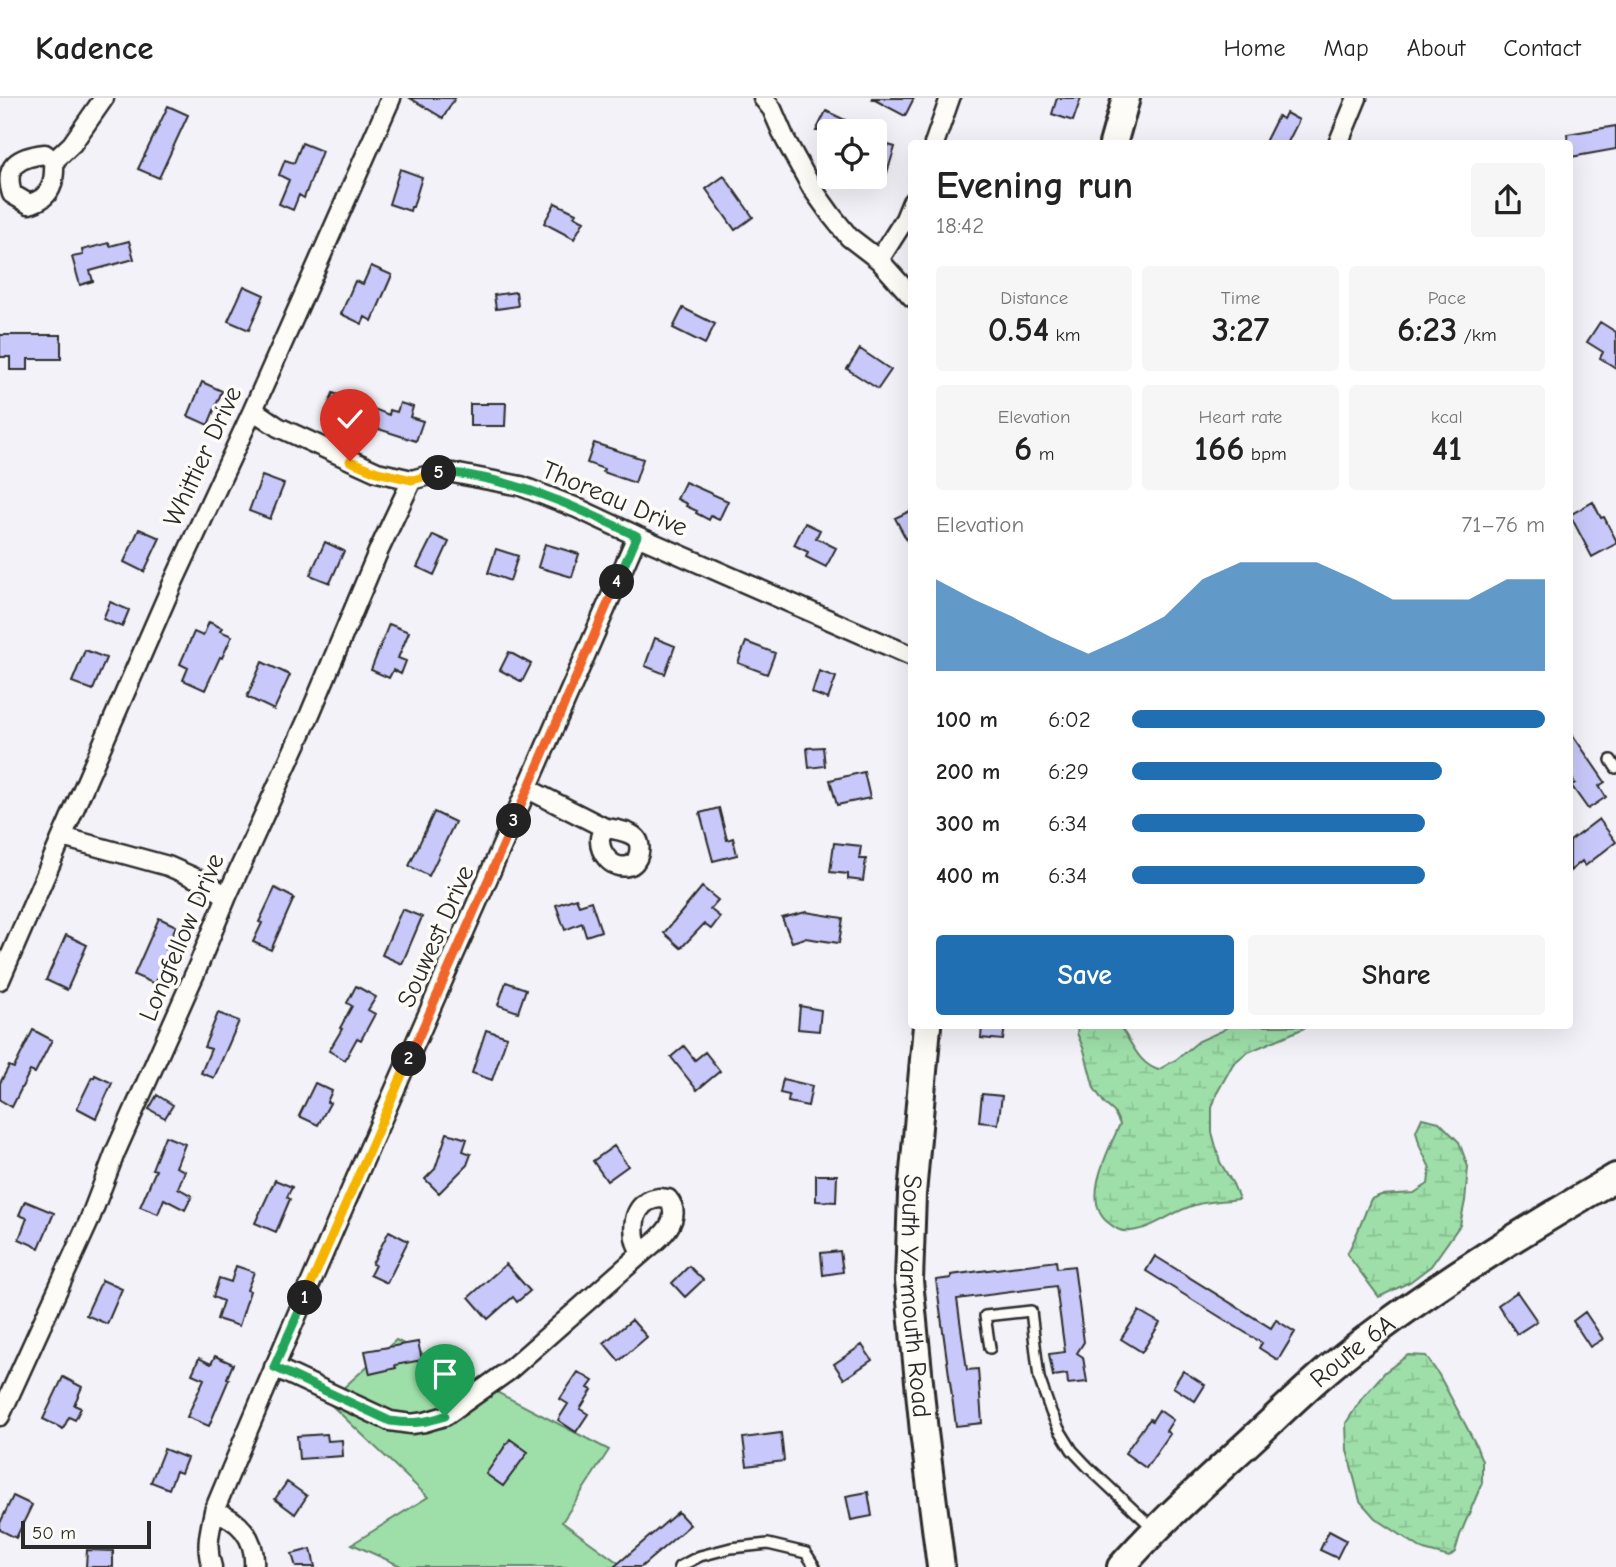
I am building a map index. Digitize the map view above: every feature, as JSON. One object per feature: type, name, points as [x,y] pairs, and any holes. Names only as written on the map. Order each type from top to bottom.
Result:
[{"type":"main road","points":[[1114,140],[1126,98]]},
{"type":"main road","name":"South Yarmouth Road","points":[[927,1029],[913,1181],[909,1281],[940,1567]]},
{"type":"main road","name":"Route 6A","points":[[1121,1567],[1155,1530],[1297,1397],[1363,1340],[1474,1265],[1616,1177]]},
{"type":"street","points":[[54,161],[72,144],[104,98]]},
{"type":"street","name":"Whittier Drive","points":[[0,980],[172,585],[253,410],[391,98]]},
{"type":"street","points":[[934,140],[950,98]]},
{"type":"street","points":[[1340,140],[1357,98]]},
{"type":"street","points":[[771,102],[785,139],[832,216],[849,237],[878,260],[908,293]]},
{"type":"street","points":[[878,260],[908,212]]},
{"type":"street","name":"Thoreau Drive","points":[[253,410],[278,428],[377,472],[412,480],[440,472],[453,472],[522,486],[908,654]]},
{"type":"street","name":"Longfellow Drive","points":[[0,1416],[89,1221],[115,1153],[227,896],[412,480]]},
{"type":"street","name":"Souwest Drive","points":[[212,1567],[208,1553],[208,1536],[214,1511],[274,1367],[637,536]]},
{"type":"street","points":[[528,789],[603,827]]},
{"type":"street","points":[[62,837],[168,866],[227,896]]},
{"type":"street","points":[[274,1367],[390,1421],[411,1424],[445,1416],[507,1372],[642,1253]]},
{"type":"street","points":[[214,1511],[237,1523],[246,1535],[252,1544],[254,1567]]},
{"type":"lane","points":[[990,1348],[985,1316],[1031,1311],[1040,1378],[1059,1429],[1072,1450],[1088,1467],[1155,1530]]},
{"type":"lane","points":[[679,1567],[700,1556],[731,1548],[768,1545],[806,1553],[815,1567]]},
{"type":"green space","points":[[1078,1029],[1122,1029],[1140,1057],[1158,1070],[1199,1041],[1224,1029],[1302,1029],[1246,1053],[1233,1064],[1217,1093],[1212,1108],[1212,1132],[1220,1162],[1239,1199],[1195,1205],[1139,1230],[1117,1229],[1101,1215],[1097,1203],[1099,1176],[1120,1124],[1114,1112],[1094,1088]]},
{"type":"green space","points":[[1422,1118],[1439,1122],[1459,1142],[1468,1167],[1460,1225],[1431,1266],[1410,1282],[1379,1297],[1347,1254],[1371,1199],[1381,1195],[1414,1193],[1428,1184],[1430,1168],[1416,1131]]},
{"type":"green space","points":[[396,1340],[609,1450],[562,1522],[624,1567],[403,1567],[352,1544],[428,1497],[328,1402]]},
{"type":"green space","points":[[1408,1355],[1426,1356],[1439,1375],[1482,1461],[1482,1483],[1455,1552],[1449,1557],[1424,1550],[1375,1518],[1360,1501],[1347,1450],[1346,1423],[1362,1398],[1385,1372]]},
{"type":"building","points":[[410,98],[455,98],[443,118]]},
{"type":"building","points":[[871,98],[914,98],[905,116]]},
{"type":"building","points":[[1057,98],[1081,98],[1073,121],[1052,114]]},
{"type":"building","points":[[168,106],[188,115],[159,178],[138,169]]},
{"type":"building","points":[[826,111],[843,119],[822,119]]},
{"type":"building","points":[[1286,113],[1299,120],[1289,140],[1266,140],[1278,116],[1283,119]]},
{"type":"building","points":[[1616,126],[1616,149],[1573,157],[1573,140],[1568,140],[1567,134]]},
{"type":"building","points":[[302,143],[322,151],[304,198],[299,195],[293,210],[279,204],[289,180],[279,175],[285,160],[294,163]]},
{"type":"building","points":[[887,145],[895,147],[887,173]]},
{"type":"building","points":[[400,169],[422,177],[410,211],[389,204]]},
{"type":"building","points":[[724,176],[753,217],[735,230],[706,189]]},
{"type":"building","points":[[555,203],[576,213],[574,216],[584,221],[574,239],[544,223]]},
{"type":"building","points":[[129,241],[134,259],[90,271],[93,281],[80,285],[72,257],[83,255],[82,250]]},
{"type":"building","points":[[371,266],[392,275],[372,321],[365,317],[362,324],[341,314],[355,281],[363,284]]},
{"type":"building","points":[[244,286],[264,295],[249,330],[228,321]]},
{"type":"building","points":[[516,292],[518,306],[496,309],[494,295]]},
{"type":"building","points":[[683,308],[715,324],[705,344],[673,328]]},
{"type":"building","points":[[1600,322],[1616,332],[1616,368],[1600,358],[1603,352],[1587,342]]},
{"type":"building","points":[[0,335],[61,335],[61,359],[28,359],[28,370],[10,370],[10,357],[0,357]]},
{"type":"building","points":[[860,349],[891,370],[878,389],[847,369]]},
{"type":"building","points":[[202,382],[222,391],[208,425],[188,416]]},
{"type":"building","points":[[333,393],[389,415],[390,410],[397,412],[400,403],[413,407],[410,417],[423,421],[416,441],[360,423],[359,427],[325,414]]},
{"type":"building","points":[[506,403],[505,426],[470,426],[470,404]]},
{"type":"building","points":[[594,443],[643,459],[635,483],[603,472],[604,469],[587,463]]},
{"type":"building","points":[[262,476],[284,484],[270,519],[249,511]]},
{"type":"building","points":[[685,482],[728,501],[719,520],[711,516],[709,520],[677,499]]},
{"type":"building","points":[[1593,502],[1601,518],[1604,517],[1616,544],[1592,557],[1573,521],[1573,513]]},
{"type":"building","points":[[908,512],[908,542],[895,518]]},
{"type":"building","points":[[805,523],[820,530],[816,538],[836,548],[826,567],[806,557],[808,552],[794,545]]},
{"type":"building","points":[[139,529],[160,538],[144,572],[124,562]]},
{"type":"building","points":[[433,535],[449,542],[434,575],[417,567]]},
{"type":"building","points":[[325,542],[344,551],[330,583],[310,575]]},
{"type":"building","points":[[545,544],[579,554],[572,577],[538,567]]},
{"type":"building","points":[[496,549],[518,556],[510,581],[488,573]]},
{"type":"building","points":[[110,602],[129,610],[122,627],[103,619]]},
{"type":"building","points":[[209,622],[232,636],[205,690],[183,680],[188,668],[180,664],[194,632],[203,636]]},
{"type":"building","points":[[389,624],[409,632],[398,658],[406,661],[401,674],[393,670],[389,678],[371,670]]},
{"type":"building","points":[[655,638],[675,646],[665,674],[645,666]]},
{"type":"building","points":[[746,642],[775,653],[767,674],[738,663]]},
{"type":"building","points":[[85,650],[106,658],[93,690],[72,682]]},
{"type":"building","points":[[509,652],[531,664],[522,682],[500,670]]},
{"type":"building","points":[[262,662],[290,675],[274,710],[247,697]]},
{"type":"building","points":[[819,671],[836,677],[828,699],[812,693]]},
{"type":"building","points":[[1573,735],[1605,782],[1599,786],[1606,797],[1588,809],[1573,788]]},
{"type":"building","points":[[823,747],[825,766],[809,768],[807,748]]},
{"type":"building","points":[[864,772],[870,798],[837,805],[830,780]]},
{"type":"building","points":[[719,808],[727,840],[733,838],[737,855],[713,861],[700,813]]},
{"type":"building","points":[[434,812],[455,822],[429,876],[409,866]]},
{"type":"building","points":[[1599,819],[1616,842],[1585,866],[1582,861],[1573,868],[1573,839]]},
{"type":"building","points":[[834,843],[861,846],[859,859],[866,859],[863,881],[848,879],[848,874],[830,872]]},
{"type":"building","points":[[702,887],[718,900],[710,909],[720,917],[711,929],[704,924],[681,948],[664,933]]},
{"type":"building","points":[[275,888],[294,898],[271,950],[253,942]]},
{"type":"building","points":[[576,898],[579,905],[591,901],[601,931],[586,936],[582,923],[565,930],[556,905]]},
{"type":"building","points":[[402,909],[422,917],[402,964],[382,955]]},
{"type":"building","points":[[806,912],[843,918],[839,943],[805,938],[792,942],[782,918]]},
{"type":"building","points":[[159,918],[176,926],[166,949],[170,950],[155,984],[134,975]]},
{"type":"building","points":[[66,935],[87,945],[67,990],[46,980]]},
{"type":"building","points":[[506,982],[526,989],[518,1012],[498,1005]]},
{"type":"building","points":[[356,986],[376,997],[368,1010],[375,1014],[361,1040],[357,1038],[345,1060],[329,1051],[352,1006],[347,1003]]},
{"type":"building","points":[[800,1006],[821,1010],[819,1031],[798,1029]]},
{"type":"building","points":[[218,1013],[239,1021],[214,1078],[201,1073],[211,1049],[204,1047]]},
{"type":"building","points":[[982,1029],[1005,1029],[1003,1040],[981,1038]]},
{"type":"building","points":[[33,1030],[52,1040],[35,1073],[30,1071],[12,1107],[0,1100],[0,1083],[9,1066],[14,1068]]},
{"type":"building","points":[[486,1030],[507,1037],[492,1080],[472,1073]]},
{"type":"building","points":[[684,1046],[695,1060],[705,1052],[720,1071],[697,1090],[671,1057]]},
{"type":"building","points":[[95,1075],[112,1083],[96,1118],[77,1108]]},
{"type":"building","points":[[783,1079],[812,1086],[808,1106],[788,1102],[789,1095],[780,1093]]},
{"type":"building","points":[[315,1083],[332,1091],[327,1102],[330,1103],[318,1125],[299,1116]]},
{"type":"building","points":[[982,1094],[1002,1096],[998,1124],[979,1122]]},
{"type":"building","points":[[157,1095],[173,1105],[165,1118],[149,1109]]},
{"type":"building","points":[[447,1133],[467,1139],[463,1151],[471,1154],[467,1165],[439,1193],[425,1179],[435,1169]]},
{"type":"building","points":[[165,1136],[185,1144],[176,1167],[185,1171],[178,1188],[192,1196],[185,1210],[164,1199],[158,1214],[140,1207],[156,1170],[152,1169]]},
{"type":"building","points":[[614,1146],[628,1166],[607,1181],[593,1161]]},
{"type":"building","points":[[816,1175],[837,1175],[836,1202],[816,1201]]},
{"type":"building","points":[[275,1180],[292,1187],[287,1197],[290,1199],[276,1232],[255,1223]]},
{"type":"building","points":[[25,1201],[54,1213],[39,1248],[19,1239],[27,1218],[19,1215]]},
{"type":"building","points":[[389,1231],[408,1241],[387,1283],[370,1275],[375,1265],[372,1264]]},
{"type":"building","points":[[840,1251],[843,1272],[823,1275],[821,1253]]},
{"type":"building","points":[[1155,1256],[1271,1328],[1276,1320],[1295,1332],[1278,1360],[1259,1348],[1262,1343],[1146,1271]]},
{"type":"building","points":[[1056,1261],[1057,1268],[1074,1266],[1084,1342],[1077,1353],[1083,1357],[1087,1382],[1068,1384],[1067,1374],[1053,1376],[1049,1354],[1065,1352],[1056,1286],[957,1299],[967,1370],[978,1369],[982,1423],[956,1426],[936,1280],[951,1278],[951,1275]]},
{"type":"building","points":[[506,1264],[530,1291],[517,1302],[513,1297],[488,1319],[469,1297]]},
{"type":"building","points":[[236,1266],[254,1272],[239,1326],[217,1319],[223,1301],[213,1297],[219,1278],[231,1282]]},
{"type":"building","points":[[689,1266],[703,1280],[685,1297],[672,1283]]},
{"type":"building","points":[[102,1280],[122,1289],[107,1324],[86,1315]]},
{"type":"building","points":[[1517,1292],[1537,1321],[1517,1334],[1498,1305]]},
{"type":"building","points":[[1139,1311],[1160,1323],[1142,1352],[1121,1339]]},
{"type":"building","points":[[1585,1312],[1603,1339],[1590,1347],[1573,1321]]},
{"type":"building","points":[[632,1320],[647,1337],[619,1361],[604,1343]]},
{"type":"building","points":[[418,1342],[422,1360],[395,1365],[396,1368],[370,1374],[365,1351]]},
{"type":"building","points":[[862,1345],[872,1360],[844,1379],[834,1364]]},
{"type":"building","points":[[215,1356],[233,1364],[209,1426],[187,1417],[204,1379],[192,1374],[199,1358],[211,1364]]},
{"type":"building","points":[[1183,1371],[1205,1385],[1195,1401],[1173,1387]]},
{"type":"building","points":[[578,1372],[593,1381],[588,1388],[592,1390],[580,1409],[588,1414],[576,1432],[558,1420],[568,1404],[560,1399]]},
{"type":"building","points":[[63,1377],[82,1387],[74,1405],[81,1408],[75,1420],[69,1417],[63,1429],[43,1419]]},
{"type":"building","points":[[1159,1410],[1173,1420],[1166,1431],[1170,1434],[1146,1468],[1125,1453]]},
{"type":"building","points":[[781,1433],[784,1461],[747,1466],[743,1438]]},
{"type":"building","points":[[327,1434],[328,1441],[342,1440],[343,1456],[299,1459],[297,1436]]},
{"type":"building","points":[[510,1439],[528,1452],[503,1486],[486,1474]]},
{"type":"building","points":[[164,1449],[187,1458],[181,1473],[176,1471],[169,1489],[151,1482]]},
{"type":"building","points":[[287,1482],[307,1496],[295,1514],[275,1499]]},
{"type":"building","points":[[868,1492],[872,1516],[851,1520],[846,1496]]},
{"type":"building","points":[[13,1496],[32,1505],[16,1538],[0,1530],[0,1523]]},
{"type":"building","points":[[678,1512],[690,1525],[641,1567],[614,1567]]},
{"type":"building","points":[[1329,1531],[1346,1540],[1337,1558],[1320,1550]]},
{"type":"building","points":[[311,1549],[315,1567],[296,1567],[292,1554]]},
{"type":"building","points":[[87,1550],[113,1551],[113,1567],[86,1567]]},
{"type":"route","points":[[350,461],[377,472],[412,480],[440,472],[453,472],[522,486],[637,536],[274,1367],[390,1421],[411,1424],[445,1416]]}]
